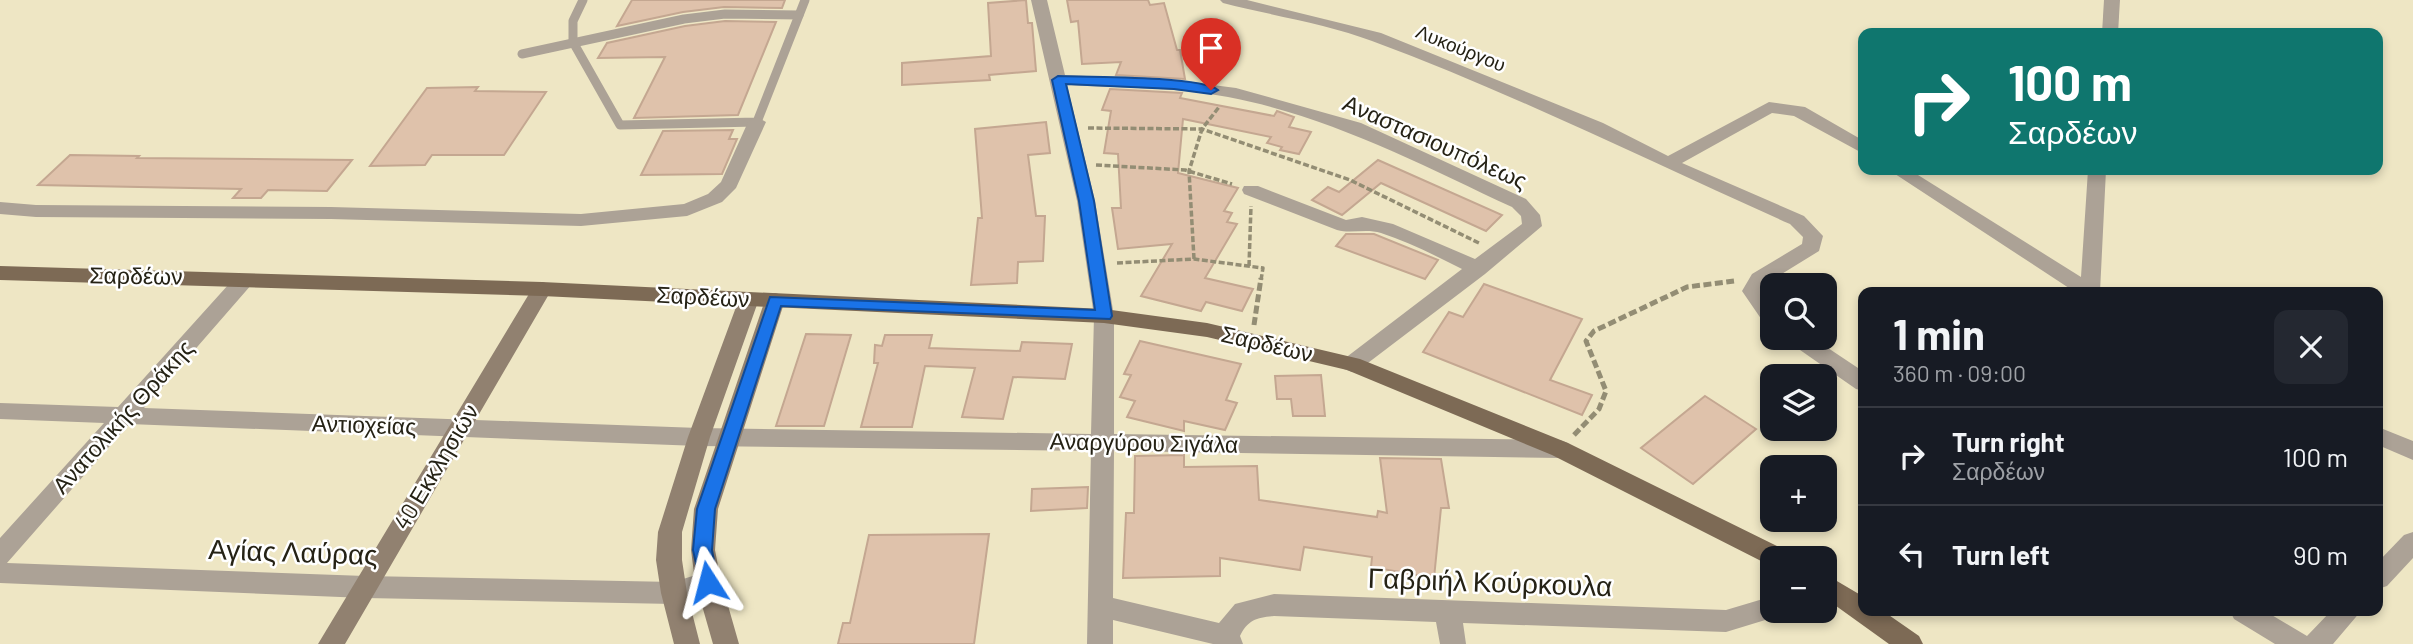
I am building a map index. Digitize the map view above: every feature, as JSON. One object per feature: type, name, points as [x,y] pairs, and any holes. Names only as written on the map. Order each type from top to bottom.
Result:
[{"type":"main road","name":"Σαρδέων","points":[[0,273],[542,289],[1104,316],[1195,327],[1352,364],[1560,449],[1760,549]]},
{"type":"main road","points":[[1837,592],[1858,607]]},
{"type":"main road","points":[[1870,616],[1910,644]]},
{"type":"street","points":[[1039,0],[1078,164],[1104,316],[1100,644]]},
{"type":"street","name":"Λυκούργου","points":[[1228,0],[1375,36],[1597,127],[1668,163],[1797,220],[1813,236],[1812,247],[1756,285]]},
{"type":"street","points":[[2111,28],[2112,0]]},
{"type":"street","name":"Αναστασιουπόλεως","points":[[1058,80],[1174,85],[1230,92],[1355,127],[1519,203],[1530,215],[1532,226],[1499,253]]},
{"type":"street","points":[[1668,163],[1769,107],[1800,111],[1858,145]]},
{"type":"street","points":[[0,208],[36,211],[331,213],[581,220],[687,210],[715,198],[729,184],[757,122]]},
{"type":"street","points":[[1906,175],[2081,287]]},
{"type":"street","points":[[2089,287],[2097,175]]},
{"type":"street","points":[[1251,190],[1344,226],[1362,223],[1386,228],[1478,269]]},
{"type":"street","points":[[1352,364],[1499,253]]},
{"type":"street","name":"Ανατολικής Θράκης","points":[[0,555],[245,279]]},
{"type":"street","points":[[1756,285],[1760,293]]},
{"type":"street","name":"40 Εκκλησιών","points":[[331,644],[542,289]]},
{"type":"street","points":[[687,644],[674,593],[669,560],[670,532],[699,437],[750,299]]},
{"type":"street","points":[[726,644],[708,582],[703,550],[706,509],[775,300]]},
{"type":"street","points":[[1816,350],[1858,379]]},
{"type":"street","name":"Αντιοχείας","points":[[0,411],[728,437]]},
{"type":"street","name":"Αναργύρου Σιγάλα","points":[[728,437],[1560,449]]},
{"type":"street","points":[[2383,437],[2413,451]]},
{"type":"street","points":[[2383,574],[2413,542]]},
{"type":"street","name":"Αγίας Λαύρας","points":[[0,573],[365,587],[674,593],[708,582]]},
{"type":"street","points":[[1101,606],[1228,640]]},
{"type":"street","name":"Γαβριήλ Κούρκουλα","points":[[1228,640],[1239,613],[1254,606],[1726,621],[1760,611]]},
{"type":"street","points":[[1448,612],[1453,644]]},
{"type":"street","points":[[2251,616],[2298,644]]},
{"type":"street","points":[[2316,644],[2343,616]]},
{"type":"lane","points":[[583,0],[573,21],[573,42],[621,125],[757,122],[805,0]]},
{"type":"lane","points":[[522,54],[684,19],[726,15],[799,15]]},
{"type":"path","points":[[1194,259],[1189,171],[1202,129],[1230,92]]},
{"type":"path","points":[[1069,128],[1202,129],[1350,180],[1499,253]]},
{"type":"path","points":[[1078,164],[1189,171],[1251,190],[1250,266]]},
{"type":"path","points":[[1097,264],[1194,259],[1263,268],[1251,340]]},
{"type":"path","points":[[1560,449],[1599,410],[1607,396],[1605,377],[1586,341],[1594,331],[1687,287],[1716,282],[1756,285]]},
{"type":"building","points":[[632,0],[785,0],[782,8],[724,7],[683,12],[617,26]]},
{"type":"building","points":[[1026,0],[1028,23],[1032,23],[1036,71],[989,75],[990,80],[902,85],[902,63],[991,56],[988,3]]},
{"type":"building","points":[[1067,0],[1148,0],[1150,5],[1164,3],[1177,50],[1180,50],[1185,79],[1116,75],[1121,62],[1082,64],[1078,21],[1071,22]]},
{"type":"building","points":[[725,21],[776,22],[738,115],[634,118],[665,57],[598,58],[607,43],[685,26]]},
{"type":"building","points":[[478,87],[475,91],[546,92],[504,155],[432,155],[425,165],[370,166],[427,88]]},
{"type":"building","points":[[1110,89],[1182,93],[1180,98],[1274,116],[1277,111],[1294,117],[1289,127],[1311,132],[1299,154],[1280,150],[1282,147],[1267,143],[1271,137],[1183,119],[1178,173],[1238,188],[1224,211],[1232,213],[1227,222],[1237,224],[1205,278],[1253,289],[1242,311],[1206,302],[1201,311],[1141,296],[1172,244],[1118,249],[1112,208],[1121,208],[1118,154],[1104,153],[1111,111],[1102,110]]},
{"type":"building","points":[[1046,122],[1050,153],[1028,155],[1036,216],[1045,216],[1043,261],[1018,262],[1017,283],[971,285],[978,218],[982,218],[975,129]]},
{"type":"building","points":[[733,130],[729,139],[737,139],[722,174],[641,175],[663,131]]},
{"type":"building","points":[[70,155],[352,160],[327,191],[268,190],[261,198],[233,198],[241,189],[38,185]]},
{"type":"building","points":[[1378,160],[1502,215],[1486,231],[1381,183],[1342,215],[1312,200],[1328,187],[1339,192]]},
{"type":"building","points":[[1346,234],[1374,234],[1438,260],[1425,279],[1336,246]]},
{"type":"building","points":[[1484,284],[1582,319],[1550,380],[1592,395],[1582,415],[1423,352],[1449,312],[1463,317]]},
{"type":"building","points":[[806,334],[851,335],[824,426],[776,426]]},
{"type":"building","points":[[885,335],[932,335],[929,348],[1020,351],[1022,342],[1072,344],[1065,379],[1013,377],[1003,419],[962,417],[975,368],[925,366],[912,427],[861,427],[878,363],[874,363],[875,345],[882,346]]},
{"type":"building","points":[[1140,341],[1241,364],[1226,400],[1237,403],[1225,430],[1184,421],[1184,431],[1127,417],[1135,401],[1120,397],[1131,375],[1124,374]]},
{"type":"building","points":[[1321,375],[1325,416],[1293,416],[1291,399],[1277,399],[1275,376]]},
{"type":"building","points":[[1705,396],[1756,429],[1693,484],[1641,448]]},
{"type":"building","points":[[1184,455],[1184,467],[1257,466],[1259,500],[1377,517],[1378,511],[1387,513],[1380,458],[1441,459],[1449,508],[1441,508],[1434,578],[1371,567],[1372,557],[1304,547],[1300,570],[1220,558],[1220,576],[1123,578],[1126,513],[1134,513],[1135,456]]},
{"type":"building","points":[[1088,487],[1087,508],[1031,511],[1032,489]]},
{"type":"building","points":[[989,534],[974,644],[838,644],[843,623],[850,623],[869,535]]},
{"type":"route","points":[[708,582],[703,550],[706,509],[775,300],[1104,316],[1086,201],[1058,80],[1174,85],[1211,90]]}]
